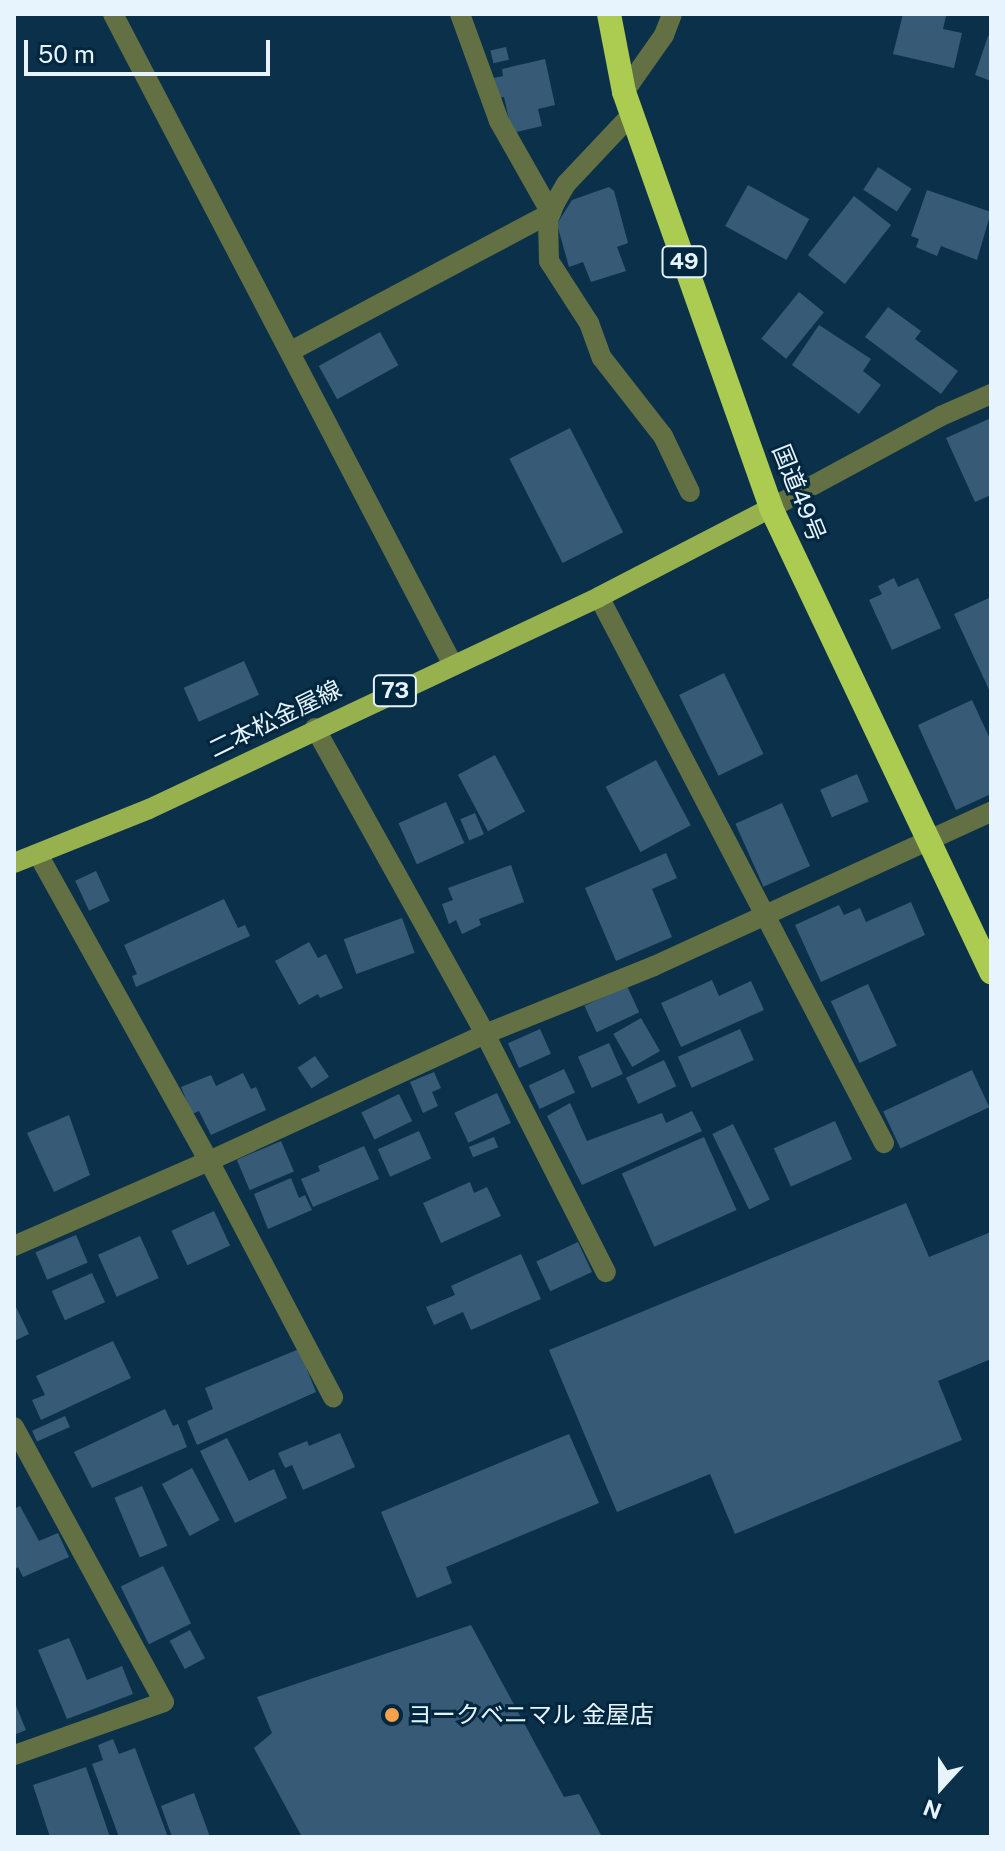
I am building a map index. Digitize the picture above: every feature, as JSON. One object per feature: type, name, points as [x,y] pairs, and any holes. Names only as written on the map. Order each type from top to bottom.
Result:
[{"type":"highway","name":"国道49号","points":[[609,14],[628,103],[771,508],[991,972]]},
{"type":"main road","name":"二本松金屋線","points":[[14,863],[39,856],[149,809],[452,663],[599,597],[771,508]]},
{"type":"street","points":[[113,14],[452,663]]},
{"type":"street","points":[[460,14],[499,121],[551,213]]},
{"type":"street","points":[[672,14],[628,103],[566,184],[551,213],[549,261],[589,323],[602,358],[663,436],[690,492]]},
{"type":"street","points":[[291,351],[551,213]]},
{"type":"street","points":[[771,508],[941,416],[991,394]]},
{"type":"street","points":[[599,597],[884,1143]]},
{"type":"street","points":[[315,728],[485,1034],[606,1272]]},
{"type":"street","points":[[14,1246],[209,1161],[485,1034],[654,966],[926,839],[991,812]]},
{"type":"street","points":[[39,856],[209,1161],[333,1397]]},
{"type":"street","points":[[14,1755],[164,1702],[16,1434]]},
{"type":"building","points":[[903,14],[946,16],[943,29],[962,33],[954,68],[893,54]]},
{"type":"building","points":[[988,36],[991,37],[991,81],[975,75]]},
{"type":"building","points":[[506,47],[509,60],[493,63],[490,51]]},
{"type":"building","points":[[545,59],[555,105],[538,109],[542,126],[512,133],[504,97],[499,98],[494,78],[503,76],[502,69]]},
{"type":"building","points":[[878,167],[912,189],[897,211],[863,190]]},
{"type":"building","points":[[748,185],[809,219],[786,260],[725,226]]},
{"type":"building","points":[[609,187],[614,191],[628,243],[617,247],[626,271],[591,282],[583,262],[569,267],[557,224],[572,200]]},
{"type":"building","points":[[927,190],[991,212],[977,260],[941,246],[937,256],[916,247],[919,239],[911,236]]},
{"type":"building","points":[[854,196],[891,225],[845,284],[808,255]]},
{"type":"building","points":[[799,292],[824,312],[786,359],[761,339]]},
{"type":"building","points":[[888,307],[921,331],[915,339],[958,371],[941,394],[865,337]]},
{"type":"building","points":[[819,325],[871,359],[863,371],[881,385],[859,414],[792,365]]},
{"type":"building","points":[[380,332],[398,365],[337,399],[319,366]]},
{"type":"building","points":[[991,418],[991,495],[975,502],[946,438]]},
{"type":"building","points":[[570,428],[623,532],[563,563],[509,459]]},
{"type":"building","points":[[894,578],[898,587],[918,578],[941,628],[892,650],[869,600],[882,594],[878,586]]},
{"type":"building","points":[[991,597],[991,694],[954,614]]},
{"type":"building","points":[[244,661],[259,695],[199,722],[184,688]]},
{"type":"building","points":[[724,673],[763,754],[719,776],[679,695]]},
{"type":"building","points":[[972,700],[991,741],[991,794],[956,810],[918,725]]},
{"type":"building","points":[[495,755],[525,812],[488,831],[458,775]]},
{"type":"building","points":[[656,760],[691,825],[640,852],[606,787]]},
{"type":"building","points":[[857,774],[869,802],[832,817],[820,790]]},
{"type":"building","points":[[446,802],[464,843],[417,864],[398,823]]},
{"type":"building","points":[[782,803],[810,866],[763,887],[735,824]]},
{"type":"building","points":[[475,813],[484,834],[469,840],[460,819]]},
{"type":"building","points":[[666,853],[677,878],[652,889],[672,937],[616,961],[585,888]]},
{"type":"building","points":[[511,865],[524,902],[479,919],[481,925],[462,934],[456,920],[449,924],[442,904],[453,900],[448,888]]},
{"type":"building","points":[[96,871],[110,901],[89,911],[75,881]]},
{"type":"building","points":[[224,899],[238,928],[245,925],[250,936],[136,987],[132,976],[137,974],[124,945]]},
{"type":"building","points":[[911,902],[925,935],[821,982],[795,925],[839,905],[844,915],[860,908],[866,922]]},
{"type":"building","points":[[402,918],[415,953],[356,974],[344,939]]},
{"type":"building","points":[[309,942],[318,958],[326,954],[343,988],[320,998],[318,994],[299,1005],[275,961]]},
{"type":"building","points":[[712,980],[719,996],[751,981],[764,1010],[681,1047],[661,1003]]},
{"type":"building","points":[[868,984],[897,1046],[860,1063],[831,1001]]},
{"type":"building","points":[[627,986],[639,1012],[597,1032],[584,1006]]},
{"type":"building","points":[[641,1018],[660,1051],[632,1067],[613,1034]]},
{"type":"building","points":[[540,1029],[551,1054],[519,1068],[508,1043]]},
{"type":"building","points":[[740,1029],[754,1060],[692,1088],[678,1057]]},
{"type":"building","points":[[609,1043],[623,1074],[592,1088],[578,1057]]},
{"type":"building","points":[[315,1056],[329,1077],[312,1088],[298,1068]]},
{"type":"building","points":[[664,1060],[676,1086],[638,1104],[626,1078]]},
{"type":"building","points":[[564,1069],[575,1093],[540,1109],[529,1085]]},
{"type":"building","points":[[972,1070],[989,1107],[901,1149],[883,1111]]},
{"type":"building","points":[[434,1072],[441,1088],[432,1092],[438,1106],[423,1113],[410,1082]]},
{"type":"building","points":[[243,1073],[251,1089],[256,1087],[266,1110],[211,1135],[199,1111],[192,1114],[181,1087],[211,1075],[216,1086]]},
{"type":"building","points":[[497,1093],[511,1123],[468,1143],[454,1113]]},
{"type":"building","points":[[399,1094],[412,1121],[374,1139],[361,1112]]},
{"type":"building","points":[[570,1103],[587,1141],[662,1113],[666,1123],[692,1111],[702,1131],[582,1185],[547,1116]]},
{"type":"building","points":[[69,1115],[90,1175],[54,1192],[27,1133]]},
{"type":"building","points":[[835,1121],[852,1159],[791,1187],[774,1148]]},
{"type":"building","points":[[733,1124],[770,1199],[749,1210],[712,1134]]},
{"type":"building","points":[[419,1131],[431,1158],[390,1177],[378,1149]]},
{"type":"building","points":[[494,1137],[498,1147],[473,1157],[469,1147]]},
{"type":"building","points":[[704,1137],[737,1210],[654,1247],[622,1174]]},
{"type":"building","points":[[281,1141],[294,1171],[250,1190],[237,1160]]},
{"type":"building","points":[[364,1146],[379,1179],[313,1207],[301,1179],[320,1171],[318,1166]]},
{"type":"building","points":[[291,1178],[299,1198],[305,1195],[312,1210],[268,1229],[254,1194]]},
{"type":"building","points":[[470,1182],[474,1193],[487,1187],[501,1216],[441,1243],[423,1203]]},
{"type":"building","points":[[906,1203],[929,1257],[991,1232],[991,1359],[938,1381],[962,1440],[735,1534],[710,1474],[617,1512],[549,1350]]},
{"type":"building","points":[[214,1211],[230,1245],[187,1265],[171,1231]]},
{"type":"building","points":[[76,1235],[88,1263],[47,1280],[35,1252]]},
{"type":"building","points":[[140,1236],[159,1278],[117,1297],[98,1255]]},
{"type":"building","points":[[578,1242],[592,1272],[550,1291],[536,1261]]},
{"type":"building","points":[[521,1254],[541,1299],[471,1330],[463,1312],[434,1325],[426,1307],[455,1295],[451,1286]]},
{"type":"building","points":[[92,1273],[105,1302],[65,1320],[52,1291]]},
{"type":"building","points":[[14,1308],[29,1334],[14,1341]]},
{"type":"building","points":[[113,1341],[131,1378],[41,1420],[32,1400],[45,1395],[36,1376]]},
{"type":"building","points":[[299,1349],[316,1392],[197,1445],[187,1421],[213,1409],[205,1388]]},
{"type":"building","points":[[165,1409],[173,1426],[178,1424],[187,1447],[92,1488],[74,1452]]},
{"type":"building","points":[[65,1416],[70,1427],[37,1442],[32,1431]]},
{"type":"building","points":[[340,1433],[355,1467],[303,1490],[292,1465],[285,1468],[278,1453],[307,1441],[309,1446]]},
{"type":"building","points":[[569,1434],[599,1503],[446,1567],[452,1583],[417,1598],[381,1512]]},
{"type":"building","points":[[227,1438],[249,1481],[274,1469],[287,1498],[235,1523],[200,1451]]},
{"type":"building","points":[[192,1468],[220,1520],[190,1536],[162,1484]]},
{"type":"building","points":[[142,1486],[167,1546],[140,1558],[114,1498]]},
{"type":"building","points":[[20,1506],[39,1541],[58,1533],[69,1557],[23,1577],[18,1567],[14,1570],[14,1509]]},
{"type":"building","points":[[163,1566],[191,1624],[149,1644],[121,1587]]},
{"type":"building","name":"ヨークベニマル 金屋店","points":[[471,1625],[564,1797],[579,1794],[602,1837],[302,1837],[254,1748],[272,1733],[257,1697]]},
{"type":"building","points":[[190,1630],[205,1658],[185,1669],[170,1641]]},
{"type":"building","points":[[69,1638],[87,1680],[122,1666],[133,1694],[67,1719],[38,1650]]},
{"type":"building","points":[[14,1701],[26,1730],[14,1735]]},
{"type":"building","points":[[113,1739],[119,1754],[135,1748],[168,1837],[119,1837],[92,1764],[103,1760],[98,1745]]},
{"type":"building","points":[[86,1767],[110,1837],[50,1837],[33,1785]]},
{"type":"building","points":[[194,1793],[210,1837],[172,1837],[161,1806]]},
{"type":"place","name":"ヨークベニマル 金屋店","points":[[392,1715]]}]
